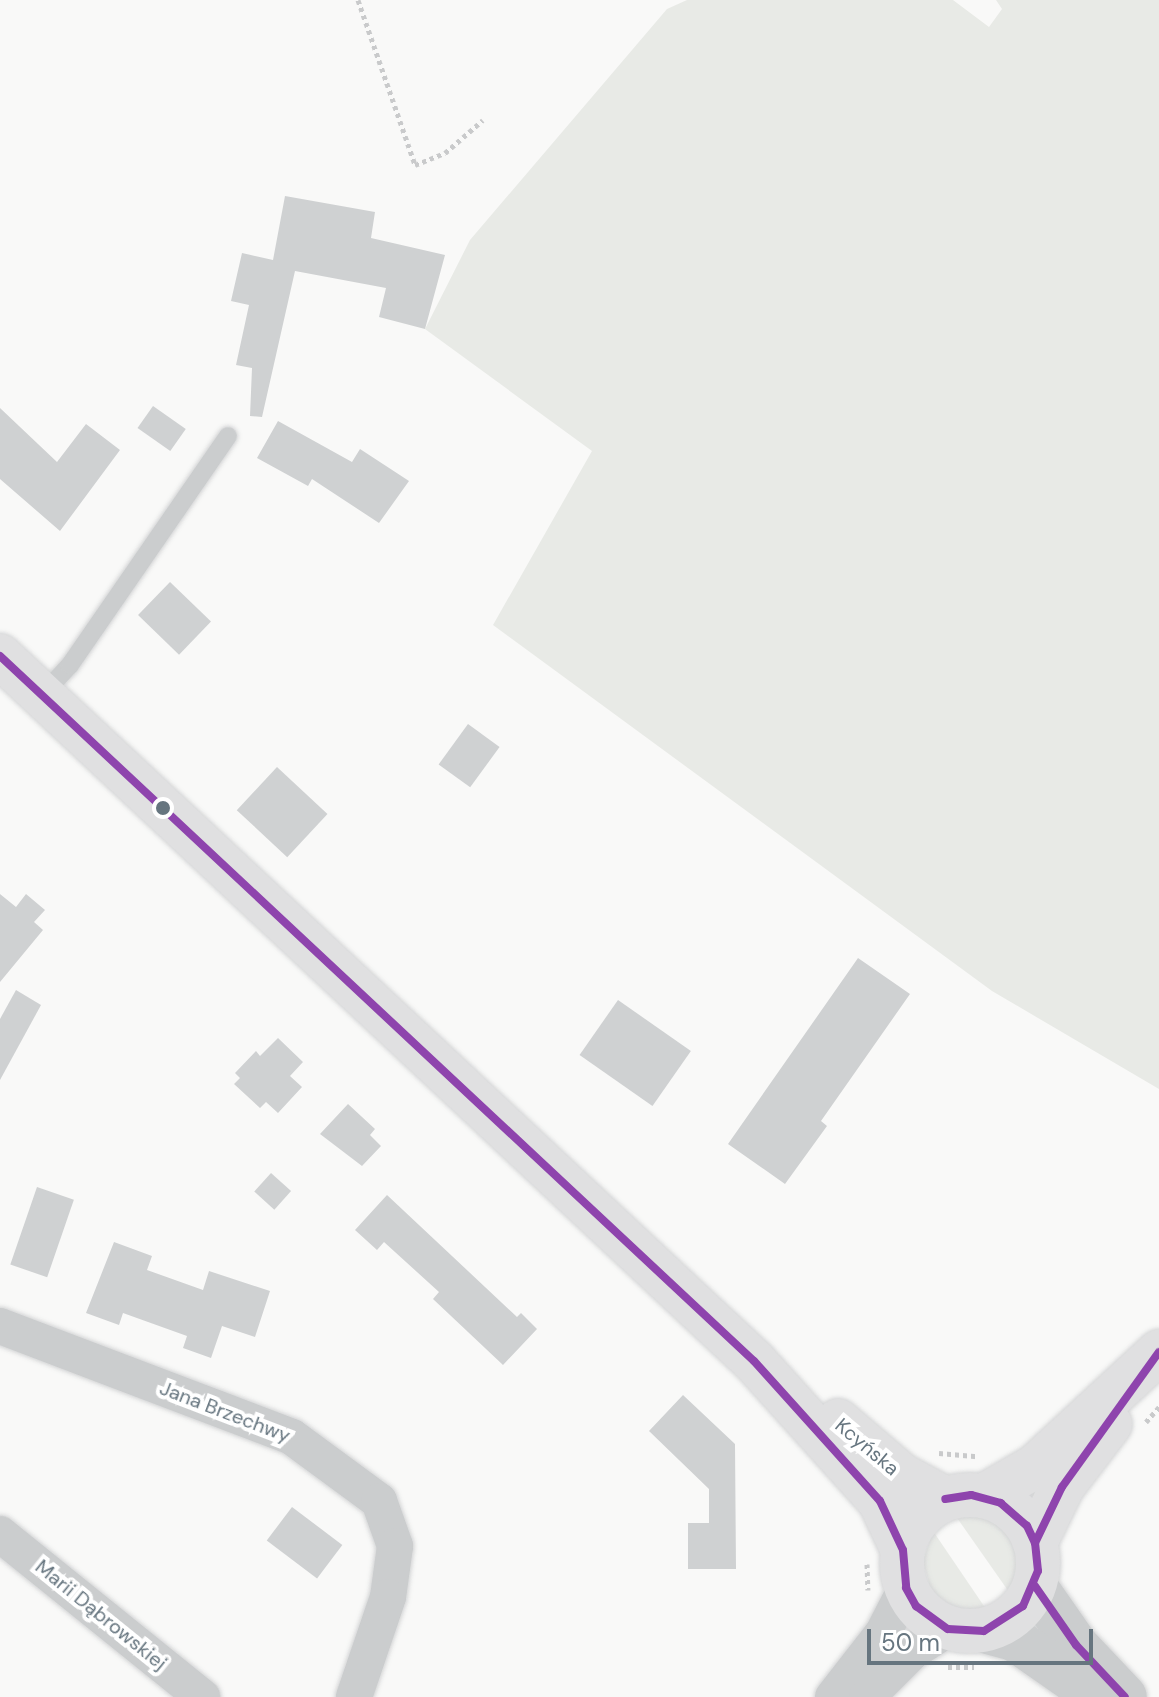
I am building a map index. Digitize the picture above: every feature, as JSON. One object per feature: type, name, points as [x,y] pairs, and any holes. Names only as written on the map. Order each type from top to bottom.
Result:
[{"type":"main road","name":"Kcyńska","points":[[0,656],[754,1361],[880,1501],[904,1569]]},
{"type":"main road","points":[[1155,1356],[1062,1487],[1035,1543],[1035,1586],[1005,1622],[966,1630],[930,1620],[904,1569],[926,1511],[965,1498],[1036,1466],[1099,1403],[1155,1356]]},
{"type":"main road","name":"Kcyńska","points":[[754,1361],[854,1433],[901,1475],[965,1498]]},
{"type":"main road","points":[[965,1498],[1016,1513],[1035,1543]]},
{"type":"street","name":"Jana Brzechwy","points":[[0,1326],[292,1437],[379,1501],[395,1546],[388,1597],[354,1697]]},
{"type":"street","name":"Marii Dąbrowskiej","points":[[0,1534],[202,1697]]},
{"type":"street","points":[[833,1697],[883,1633],[904,1569]]},
{"type":"street","points":[[1035,1586],[1076,1645],[1125,1697]]},
{"type":"street","points":[[867,1697],[913,1651],[966,1630],[1014,1639],[1097,1697]]},
{"type":"lane","points":[[42,695],[70,665],[228,436]]},
{"type":"path","points":[[358,0],[415,165],[445,153],[483,120]]},
{"type":"shaded area","points":[[687,0],[953,0],[989,27],[1002,9],[996,0],[1159,0],[1159,1089],[992,991],[493,625],[592,451],[425,329],[470,240],[667,9]]},
{"type":"shaded area","points":[[977,1512],[1005,1525],[1014,1538],[1019,1569],[1009,1592],[955,1515]]},
{"type":"shaded area","points":[[933,1531],[986,1609],[956,1610],[931,1591],[923,1561]]},
{"type":"building","points":[[285,196],[375,212],[371,238],[445,255],[425,329],[379,317],[386,288],[295,271],[262,417],[250,416],[252,368],[236,365],[249,305],[231,301],[242,253],[273,260]]},
{"type":"building","points":[[153,406],[186,429],[170,451],[138,428]]},
{"type":"building","points":[[0,408],[57,462],[86,424],[120,450],[60,531],[0,479]]},
{"type":"building","points":[[278,421],[352,462],[360,449],[409,481],[379,523],[312,479],[308,486],[257,458]]},
{"type":"building","points":[[170,582],[211,622],[179,655],[138,615]]},
{"type":"building","points":[[468,724],[500,747],[470,787],[439,764]]},
{"type":"building","points":[[277,767],[327,814],[287,857],[237,810]]},
{"type":"building","points":[[0,894],[16,907],[26,894],[45,910],[34,922],[43,930],[0,982]]},
{"type":"building","points":[[858,958],[910,994],[821,1121],[827,1126],[785,1184],[728,1144]]},
{"type":"building","points":[[16,990],[41,1005],[0,1080],[0,1019]]},
{"type":"building","points":[[618,1000],[691,1051],[652,1106],[580,1055]]},
{"type":"building","points":[[278,1038],[303,1062],[290,1076],[302,1087],[278,1113],[266,1102],[260,1108],[234,1084],[240,1078],[235,1073],[256,1051],[260,1056]]},
{"type":"building","points":[[348,1104],[375,1129],[370,1135],[381,1146],[362,1166],[320,1134]]},
{"type":"building","points":[[271,1173],[291,1191],[274,1210],[254,1192]]},
{"type":"building","points":[[37,1187],[74,1200],[47,1277],[10,1265]]},
{"type":"building","points":[[387,1195],[517,1317],[521,1313],[537,1329],[503,1365],[433,1299],[439,1292],[384,1242],[377,1250],[355,1230]]},
{"type":"building","points":[[114,1242],[152,1256],[147,1270],[203,1290],[209,1271],[270,1291],[255,1337],[222,1326],[211,1358],[183,1348],[187,1336],[123,1313],[119,1325],[86,1313]]},
{"type":"building","points":[[683,1395],[735,1444],[736,1569],[688,1569],[688,1523],[709,1523],[709,1489],[649,1431]]},
{"type":"building","points":[[292,1507],[342,1545],[317,1578],[267,1541]]},
{"type":"transit line","points":[[0,656],[754,1361],[880,1501],[903,1550],[906,1588],[916,1606],[948,1629],[984,1631],[1023,1606],[1038,1571],[1035,1543],[1027,1526],[1001,1503],[971,1495],[945,1499]]},
{"type":"transit line","points":[[1035,1543],[1062,1487],[1159,1352]]},
{"type":"transit line","points":[[1035,1586],[1076,1645],[1125,1697]]}]
